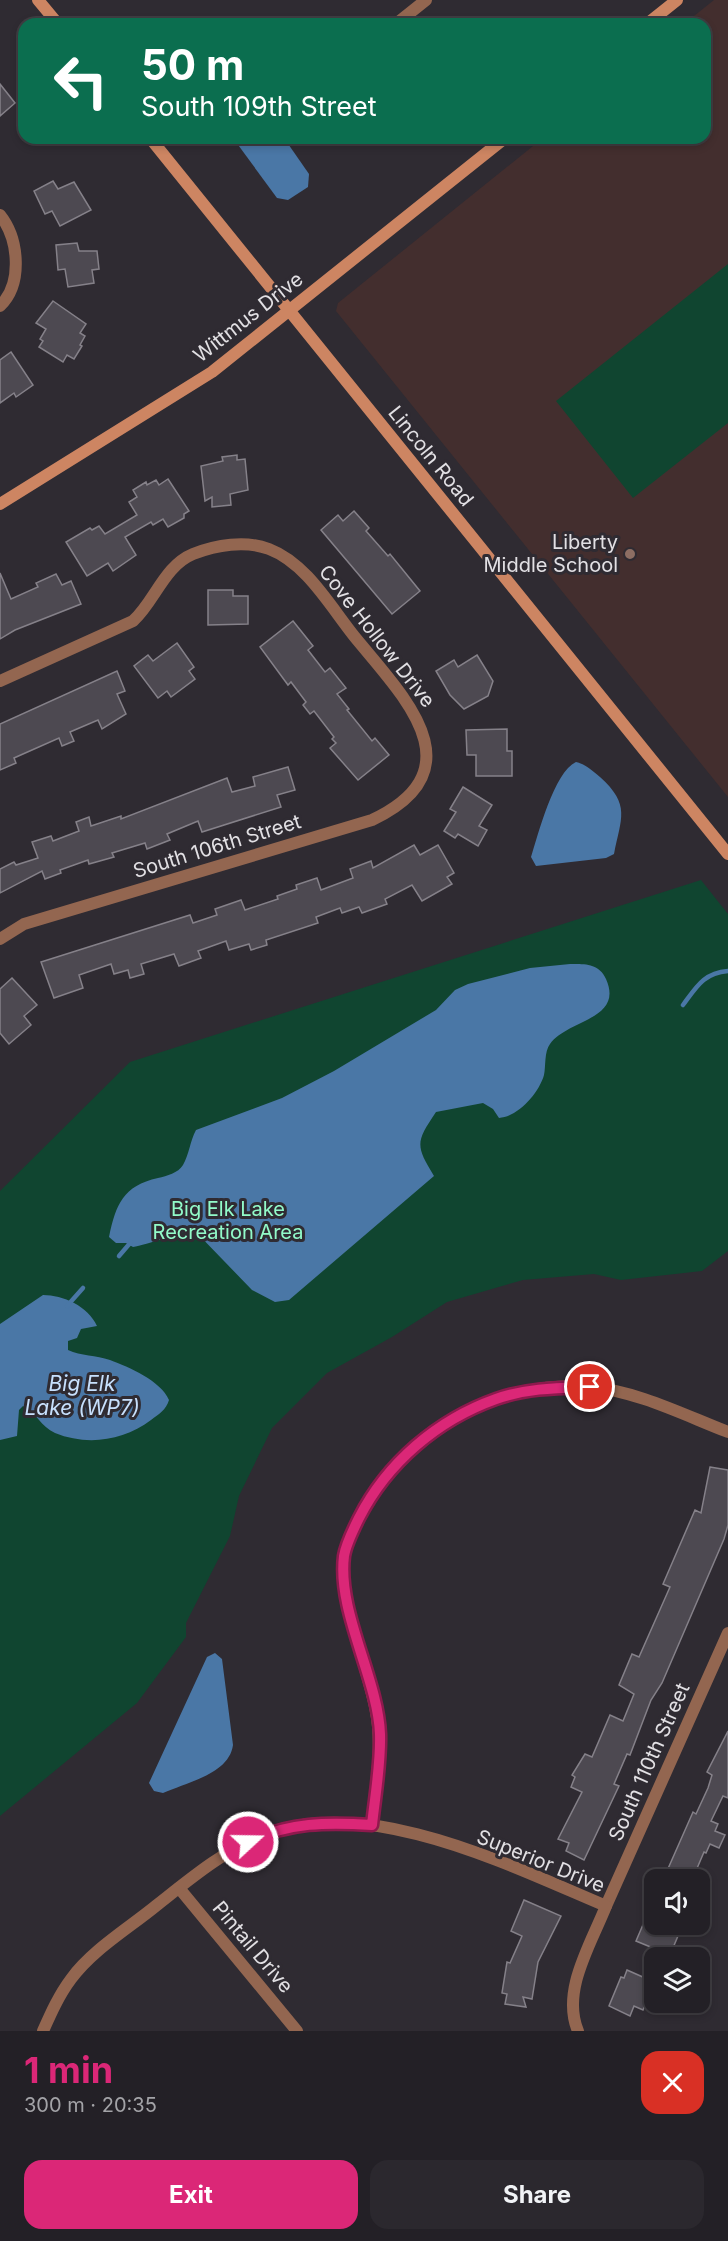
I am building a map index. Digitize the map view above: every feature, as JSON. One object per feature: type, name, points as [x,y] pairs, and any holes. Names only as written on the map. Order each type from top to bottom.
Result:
[{"type":"street","points":[[38,0],[53,18]]},
{"type":"street","points":[[404,18],[426,0]]},
{"type":"street","points":[[654,18],[677,0]]},
{"type":"street","name":"Lincoln Road","points":[[155,144],[728,854]]},
{"type":"street","name":"Wittmus Drive","points":[[0,504],[212,372],[496,144]]},
{"type":"street","points":[[0,215],[14,244],[16,273],[0,306]]},
{"type":"street","name":"Cove Hollow Drive","points":[[0,681],[133,621],[146,610],[168,572],[190,555],[213,548],[244,544],[269,549],[297,566],[414,711],[426,745],[425,765]]},
{"type":"street","name":"South 106th Street","points":[[0,939],[24,924],[372,820],[389,812],[405,800],[419,784],[425,765]]},
{"type":"street","points":[[372,1825],[380,1734],[348,1601],[344,1556],[352,1532],[370,1496],[391,1469],[456,1416],[497,1398],[544,1388],[590,1387],[634,1396],[728,1432]]},
{"type":"street","name":"South 110th Street","points":[[606,1906],[728,1633]]},
{"type":"street","name":"Superior Drive","points":[[43,2031],[72,1977],[100,1950],[218,1858],[263,1835],[318,1822],[372,1825],[405,1830],[510,1866],[606,1906],[575,1986],[572,2003],[578,2031]]},
{"type":"street","name":"Pintail Drive","points":[[179,1888],[297,2031]]},
{"type":"shaded area","name":"Liberty Middle School","points":[[714,0],[728,0],[728,797],[336,311],[338,303],[536,144],[711,144],[711,18],[692,18]]},
{"type":"green space","points":[[728,264],[728,423],[633,498],[556,401]]},
{"type":"green space","name":"Big Elk Lake Recreation Area","points":[[701,880],[728,914],[728,1251],[702,1271],[621,1280],[594,1274],[523,1280],[447,1302],[392,1337],[327,1373],[272,1428],[239,1496],[230,1536],[186,1623],[186,1637],[137,1703],[0,1816],[0,1191],[130,1062]]},
{"type":"water","points":[[237,144],[288,144],[309,174],[308,187],[288,200],[277,198]]},
{"type":"water","points":[[576,762],[586,766],[600,777],[610,787],[620,804],[621,821],[614,854],[606,858],[536,866],[531,857],[548,805],[561,778]]},
{"type":"water","points":[[570,964],[595,967],[606,979],[610,993],[601,1011],[558,1036],[550,1044],[546,1055],[544,1075],[533,1096],[520,1109],[506,1117],[499,1118],[493,1109],[483,1103],[436,1112],[420,1144],[423,1157],[434,1176],[289,1300],[275,1302],[252,1290],[195,1231],[133,1247],[126,1243],[116,1243],[109,1237],[118,1206],[123,1198],[129,1191],[146,1181],[172,1174],[181,1168],[196,1130],[282,1098],[334,1071],[436,1010],[455,990],[468,984],[530,968]]},
{"type":"water","name":"Big Elk Lake (WP7)","points":[[43,1295],[59,1297],[81,1307],[97,1326],[81,1329],[77,1338],[68,1341],[68,1350],[110,1360],[152,1381],[169,1400],[162,1412],[129,1433],[92,1440],[55,1433],[23,1406],[19,1410],[17,1436],[0,1440],[0,1324]]},
{"type":"water","points":[[215,1653],[222,1659],[233,1745],[230,1755],[216,1770],[206,1776],[163,1793],[154,1791],[149,1783],[207,1657]]},
{"type":"building","points":[[0,84],[15,103],[0,116]]},
{"type":"building","points":[[53,181],[58,189],[74,182],[91,210],[60,226],[52,211],[45,214],[34,191]]},
{"type":"building","points":[[77,243],[79,251],[97,251],[99,269],[92,270],[94,283],[68,287],[65,269],[58,270],[56,245]]},
{"type":"building","points":[[53,301],[86,324],[80,333],[85,336],[80,345],[82,346],[74,359],[67,355],[63,362],[39,347],[43,341],[40,339],[46,329],[36,323]]},
{"type":"building","points":[[11,352],[33,385],[16,397],[14,393],[0,403],[0,360]]},
{"type":"building","points":[[237,455],[237,460],[245,459],[248,490],[230,494],[231,505],[212,507],[212,497],[205,501],[201,466],[223,461],[222,457]]},
{"type":"building","points":[[168,479],[189,511],[184,514],[184,518],[168,527],[163,519],[153,525],[151,522],[125,537],[136,555],[113,571],[108,563],[87,576],[66,542],[90,528],[92,530],[99,526],[105,534],[137,515],[129,502],[137,497],[133,490],[146,482],[147,485],[156,480],[159,485]]},
{"type":"building","points":[[354,511],[369,528],[366,531],[388,556],[390,554],[420,591],[392,614],[321,530],[338,515],[343,521]]},
{"type":"building","points":[[0,573],[11,599],[38,587],[36,583],[56,574],[62,585],[71,581],[81,604],[15,630],[0,639]]},
{"type":"building","points":[[208,590],[233,590],[233,596],[248,596],[248,624],[208,625]]},
{"type":"building","points":[[293,621],[313,646],[308,650],[325,672],[330,668],[346,688],[337,694],[349,709],[347,710],[372,741],[375,738],[389,755],[358,780],[330,748],[336,743],[332,739],[334,737],[314,711],[310,714],[303,705],[306,702],[291,682],[288,685],[260,647]]},
{"type":"building","points":[[177,643],[194,667],[189,671],[195,679],[171,697],[167,691],[158,698],[134,666],[148,655],[153,661]]},
{"type":"building","points":[[477,655],[493,681],[488,696],[464,709],[450,695],[436,671],[454,660],[458,667]]},
{"type":"building","points":[[117,671],[125,691],[117,694],[126,714],[102,729],[98,720],[70,732],[74,741],[62,746],[59,738],[14,758],[16,763],[0,770],[0,724]]},
{"type":"building","points":[[507,729],[507,751],[512,751],[512,776],[476,776],[476,755],[467,755],[466,730]]},
{"type":"building","points":[[288,767],[295,790],[277,795],[281,807],[202,832],[198,821],[167,834],[170,840],[147,849],[145,843],[112,853],[114,857],[89,864],[88,860],[60,870],[61,873],[45,879],[42,871],[0,893],[0,869],[14,862],[16,865],[38,858],[32,842],[51,836],[53,841],[79,831],[76,822],[89,817],[91,826],[121,816],[121,819],[227,778],[232,792],[255,786],[253,777]]},
{"type":"building","points":[[463,787],[492,805],[479,826],[487,830],[478,846],[458,834],[455,838],[444,831],[456,812],[450,809]]},
{"type":"building","points":[[414,845],[420,855],[438,845],[454,873],[447,877],[452,884],[422,901],[412,885],[385,899],[387,904],[362,913],[359,907],[342,913],[340,908],[316,917],[318,923],[266,940],[267,945],[251,950],[249,944],[229,950],[226,941],[198,951],[201,958],[179,966],[174,954],[141,964],[144,974],[130,978],[128,970],[114,974],[111,964],[79,975],[83,988],[54,998],[41,962],[190,915],[193,923],[217,915],[215,909],[241,900],[245,910],[278,899],[277,896],[297,889],[296,885],[317,878],[321,890],[353,878],[350,869],[371,861],[373,868]]},
{"type":"building","points":[[12,978],[37,1005],[24,1016],[31,1025],[9,1044],[0,1033],[0,989]]},
{"type":"building","points":[[710,1467],[728,1470],[728,1525],[724,1539],[662,1683],[651,1700],[630,1755],[627,1754],[614,1784],[619,1786],[584,1860],[566,1851],[569,1843],[558,1839],[582,1792],[571,1787],[575,1777],[572,1775],[585,1754],[592,1757],[610,1715],[623,1721],[634,1694],[619,1685],[632,1654],[639,1657],[670,1587],[663,1584],[695,1510],[701,1513]]},
{"type":"building","points":[[728,1731],[728,1798],[723,1796],[711,1821],[718,1824],[715,1831],[725,1835],[719,1848],[710,1844],[697,1869],[668,1869],[693,1812],[696,1814],[708,1788],[712,1775],[707,1772]]},
{"type":"building","points":[[524,1900],[561,1916],[538,1962],[532,1999],[523,1997],[526,2007],[505,2004],[507,1994],[502,1993],[507,1962],[510,1963],[522,1936],[511,1931]]},
{"type":"building","points":[[644,1922],[644,1935],[678,1935],[673,1947],[651,1947],[636,1941]]},
{"type":"building","points":[[627,1970],[644,1978],[644,2007],[643,2010],[634,2006],[630,2016],[609,2006],[621,1977],[624,1978]]},
{"type":"waterway","points":[[683,1005],[697,986],[707,978],[713,974],[728,971]]},
{"type":"waterway","points":[[119,1256],[131,1242]]},
{"type":"waterway","points":[[67,1306],[83,1288]]},
{"type":"place","name":"Liberty Middle School","points":[[630,554]]},
{"type":"route","points":[[248,1842],[263,1835],[318,1822],[372,1825],[380,1734],[344,1577],[344,1556],[352,1532],[370,1496],[391,1469],[419,1443],[456,1416],[497,1398],[544,1388],[590,1387]]}]
